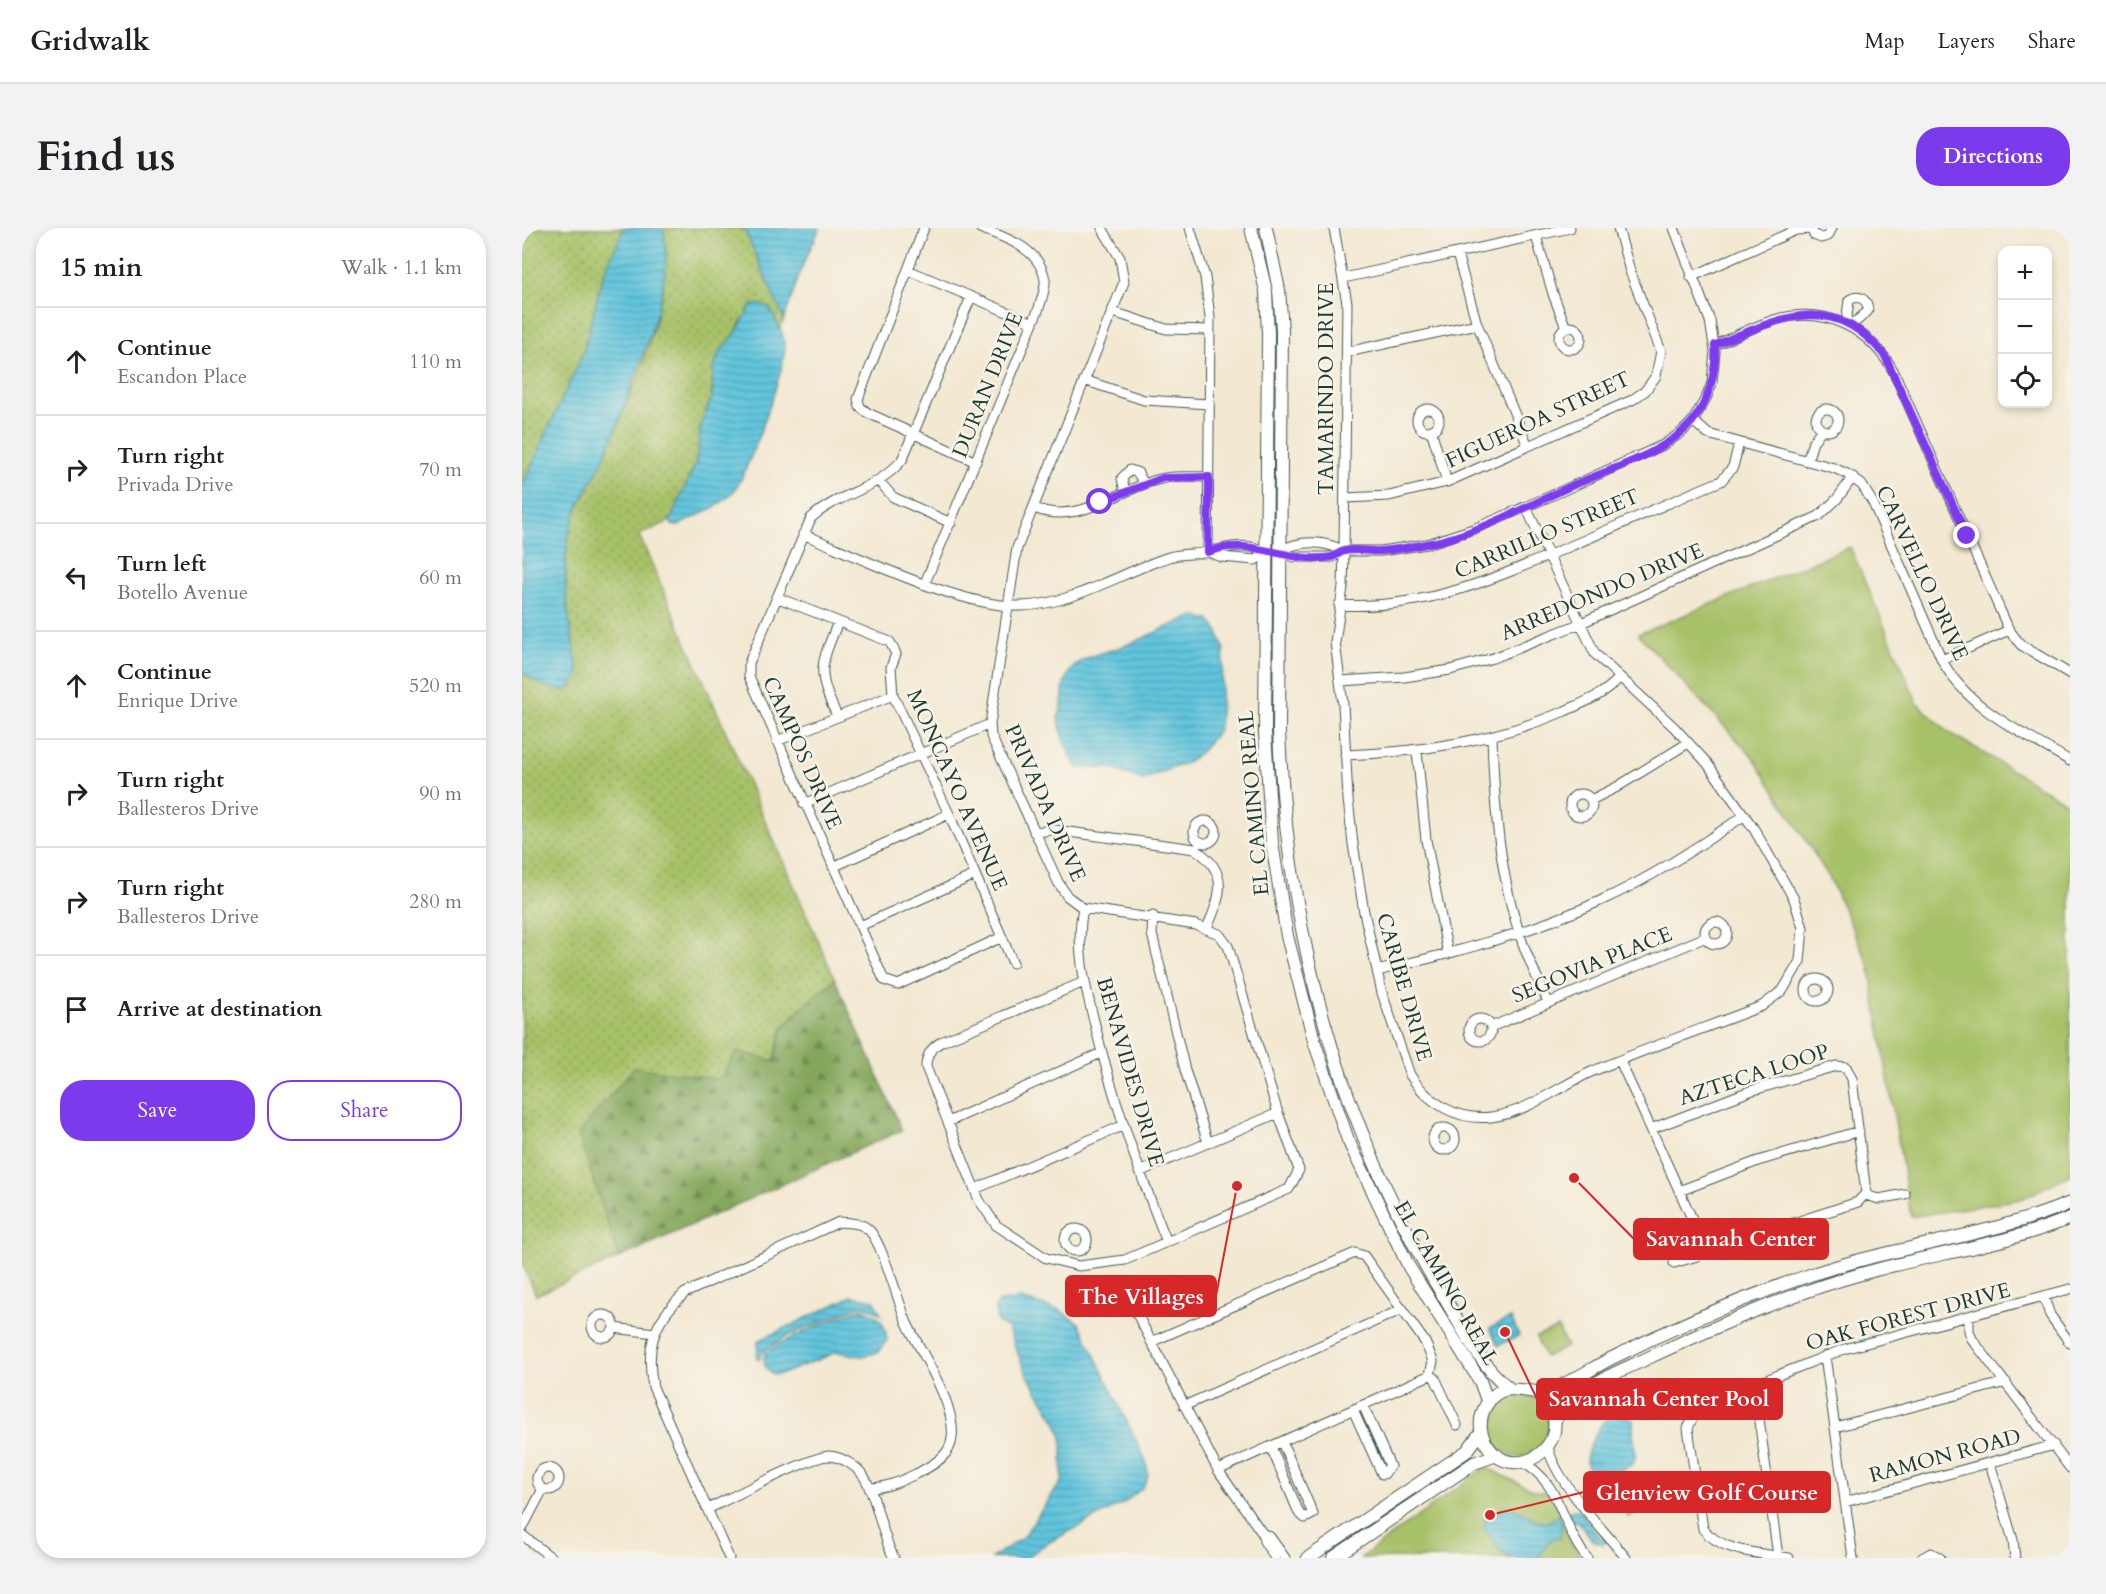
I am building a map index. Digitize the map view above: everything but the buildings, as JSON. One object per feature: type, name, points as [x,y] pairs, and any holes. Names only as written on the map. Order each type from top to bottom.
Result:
[{"type":"main road","name":"EL CAMINO REAL","points":[[1251,228],[1266,291],[1268,334],[1266,552],[1268,788],[1274,854],[1287,936],[1315,1044],[1348,1140],[1409,1267],[1480,1381],[1488,1403]]},
{"type":"main road","name":"EL CAMINO REAL","points":[[1266,228],[1279,290],[1282,330],[1281,783],[1292,888],[1303,942],[1327,1036],[1361,1134],[1417,1251],[1452,1311],[1494,1374],[1509,1389]]},
{"type":"main road","points":[[1266,552],[1280,551]]},
{"type":"main road","points":[[1535,1392],[1554,1389],[1610,1359],[1706,1314],[1808,1276],[1882,1254],[2002,1226],[2070,1203]]},
{"type":"main road","points":[[1555,1420],[1567,1402],[1617,1373],[1784,1299],[1869,1272],[2015,1238],[2070,1218]]},
{"type":"main road","points":[[1440,1319],[1452,1311]]},
{"type":"main road","points":[[1610,1359],[1617,1373]]},
{"type":"main road","points":[[1308,1558],[1467,1451],[1481,1432],[1483,1412],[1494,1396],[1509,1389],[1518,1388],[1535,1392],[1545,1399],[1555,1420],[1555,1431],[1548,1447],[1541,1454],[1521,1462],[1497,1455],[1490,1449],[1481,1432]]},
{"type":"main road","points":[[1334,1558],[1474,1462],[1497,1455]]},
{"type":"street","points":[[924,228],[858,399],[861,407],[868,413],[976,462]]},
{"type":"street","name":"DURAN DRIVE","points":[[925,583],[1033,323],[1045,281],[1032,255],[1023,247],[980,228]]},
{"type":"street","name":"PRIVADA DRIVE","points":[[1084,982],[935,1046],[928,1054],[926,1067],[975,1189],[996,1225],[1046,1258],[1080,1266],[1115,1263],[1289,1189],[1293,1185],[1299,1170],[1278,1113],[1228,946],[1219,934],[1207,928],[1153,916],[1083,908],[1063,891],[991,736],[990,724],[1017,548],[1124,282],[1124,270],[1117,252],[1102,228]]},
{"type":"street","points":[[1190,228],[1205,277],[1210,330],[1208,552]]},
{"type":"street","name":"TAMARINDO DRIVE","points":[[1334,228],[1344,278],[1347,352],[1344,551]]},
{"type":"street","points":[[1344,278],[1570,228]]},
{"type":"street","name":"FIGUEROA STREET","points":[[1345,498],[1389,496],[1447,482],[1632,400],[1645,391],[1656,376],[1661,359],[1660,344],[1630,270],[1618,228]]},
{"type":"street","points":[[1280,551],[1294,543],[1332,544],[1344,551],[1381,551],[1427,544],[1526,507],[1663,446],[1693,421],[1712,383],[1715,345],[1710,321],[1691,277],[1674,228]]},
{"type":"street","points":[[1691,277],[1796,230],[1811,228],[1814,235],[1821,238],[1828,236],[1832,228]]},
{"type":"street","points":[[1536,236],[1552,294],[1566,328]]},
{"type":"street","points":[[1457,254],[1477,324],[1528,446]]},
{"type":"street","points":[[908,270],[1033,323]]},
{"type":"street","name":"CAMPOS DRIVE","points":[[971,297],[902,460],[890,475],[824,506],[811,518],[749,663],[749,676],[884,980],[892,985],[898,985],[1002,937]]},
{"type":"street","points":[[1113,312],[1166,329],[1210,330]]},
{"type":"street","points":[[1715,345],[1773,320],[1793,315],[1816,315],[1848,325],[1876,344],[1894,372],[2009,630],[2021,645],[2070,673]]},
{"type":"street","points":[[1347,352],[1477,324]]},
{"type":"street","points":[[1084,380],[1144,400],[1209,404]]},
{"type":"street","name":"CARVELLO DRIVE","points":[[1693,421],[1708,434],[1834,468],[1853,477],[1862,485],[1873,504],[1942,660],[1957,684],[1979,705],[2070,761]]},
{"type":"street","points":[[1431,430],[1447,482]]},
{"type":"street","points":[[1807,461],[1813,442],[1821,430]]},
{"type":"street","name":"CARRILLO STREET","points":[[1339,605],[1374,606],[1448,594],[1503,576],[1721,481],[1733,467],[1739,444]]},
{"type":"street","points":[[1125,492],[1122,482],[1127,471],[1138,473],[1144,484]]},
{"type":"street","points":[[1034,508],[1066,515],[1144,484],[1172,477],[1209,477]]},
{"type":"street","name":"ARREDONDO DRIVE","points":[[1340,681],[1404,677],[1472,664],[1512,651],[1579,624],[1819,516],[1837,499],[1853,477]]},
{"type":"street","points":[[879,481],[893,497],[951,523]]},
{"type":"street","name":"CARIBE DRIVE","points":[[1344,551],[1335,642],[1343,704],[1345,755],[1357,875],[1377,971],[1410,1075],[1426,1095],[1454,1112],[1478,1117],[1505,1114],[1620,1061],[1762,1006],[1772,1000],[1792,977],[1803,944],[1800,914],[1784,879],[1745,815],[1688,743],[1595,654],[1526,507]]},
{"type":"street","points":[[803,534],[925,583],[983,602],[1008,606],[1044,604],[1070,597],[1169,557],[1208,552],[1222,557],[1255,560],[1266,552]]},
{"type":"street","name":"MONCAYO AVENUE","points":[[776,597],[890,642],[894,647],[896,654],[891,667],[893,695],[949,814],[1013,963]]},
{"type":"street","points":[[837,716],[830,702],[821,669],[838,622]]},
{"type":"street","points":[[1942,660],[2009,630]]},
{"type":"street","points":[[1345,755],[1417,751],[1492,736],[1535,723],[1599,696],[1619,678]]},
{"type":"street","points":[[777,741],[893,695]]},
{"type":"street","points":[[804,804],[990,724]]},
{"type":"street","points":[[1492,736],[1498,827],[1519,933],[1548,1002]]},
{"type":"street","points":[[1590,800],[1617,787],[1688,743]]},
{"type":"street","points":[[1417,751],[1427,851],[1448,954]]},
{"type":"street","points":[[832,867],[949,814]]},
{"type":"street","points":[[1377,971],[1448,954],[1519,933],[1598,902],[1639,882],[1700,846],[1745,815]]},
{"type":"street","points":[[1034,832],[1054,830],[1197,845],[1219,880],[1220,895],[1207,928]]},
{"type":"street","points":[[860,926],[975,875]]},
{"type":"street","name":"BENAVIDES DRIVE","points":[[1083,908],[1080,950],[1084,982],[1101,1053],[1122,1126],[1167,1242]]},
{"type":"street","points":[[1153,916],[1152,934],[1185,1070],[1208,1143]]},
{"type":"street","name":"SEGOVIA PLACE","points":[[1491,1026],[1706,937]]},
{"type":"street","points":[[1792,977],[1807,985]]},
{"type":"street","points":[[948,1122],[1101,1053]]},
{"type":"street","points":[[1620,1061],[1704,1245]]},
{"type":"street","name":"AZTECA LOOP","points":[[1652,1129],[1750,1091],[1842,1065],[1851,1074],[1867,1183],[1865,1195]]},
{"type":"street","points":[[1449,1130],[1454,1112]]},
{"type":"street","points":[[1139,1172],[1278,1113]]},
{"type":"street","points":[[975,1189],[1122,1126]]},
{"type":"street","points":[[1679,1191],[1758,1161],[1859,1131]]},
{"type":"street","points":[[1704,1245],[1719,1247],[1858,1202],[1865,1195],[1880,1199],[1905,1194]]},
{"type":"street","points":[[729,1558],[653,1387],[649,1365],[655,1333],[666,1313],[685,1293],[839,1222],[858,1224],[868,1229],[874,1237],[908,1324],[940,1386],[951,1419],[952,1439],[947,1452],[932,1466],[891,1486],[869,1488]]},
{"type":"street","points":[[1674,1263],[1697,1256],[1704,1245]]},
{"type":"street","points":[[1066,1263],[1071,1250]]},
{"type":"street","points":[[1151,1342],[1350,1254],[1364,1256],[1403,1309],[1433,1361],[1430,1375]]},
{"type":"street","name":"OAK FOREST DRIVE","points":[[1778,1556],[1729,1548],[1710,1538],[1703,1529],[1688,1428],[1694,1415],[1703,1405],[1825,1356],[1969,1316],[2044,1298],[2070,1289]]},
{"type":"street","points":[[2044,1298],[2050,1315],[2070,1343]]},
{"type":"street","points":[[1184,1406],[1403,1309]]},
{"type":"street","points":[[1136,1312],[1218,1470],[1262,1533],[1264,1541],[1275,1558]]},
{"type":"street","points":[[1969,1316],[1969,1331],[1972,1339],[2070,1468]]},
{"type":"street","points":[[614,1328],[655,1333]]},
{"type":"street","points":[[1825,1356],[1853,1558]]},
{"type":"street","points":[[1218,1470],[1430,1375]]},
{"type":"street","points":[[1430,1375],[1435,1378],[1457,1425]]},
{"type":"street","points":[[1835,1427],[2006,1382]]},
{"type":"street","points":[[1754,1383],[1778,1556],[1789,1558]]},
{"type":"street","points":[[1353,1410],[1384,1474],[1390,1466],[1363,1405]]},
{"type":"street","points":[[1271,1447],[1299,1513],[1305,1518],[1310,1517],[1313,1514],[1282,1442]]},
{"type":"street","name":"RAMON ROAD","points":[[1845,1502],[2054,1445]]},
{"type":"street","points":[[1548,1447],[1553,1464],[1564,1483],[1626,1558]]},
{"type":"street","points":[[708,1509],[827,1455],[856,1468],[869,1488],[894,1558]]},
{"type":"street","points":[[1521,1462],[1540,1473],[1587,1558]]},
{"type":"street","points":[[1990,1463],[2013,1540],[2015,1558]]},
{"type":"street","points":[[522,1529],[543,1488]]},
{"type":"street","points":[[1262,1533],[1269,1537],[1285,1558]]},
{"type":"street","points":[[522,1535],[552,1558]]},
{"type":"street","points":[[1922,1558],[1931,1553],[1940,1558]]},
{"type":"green space","points":[[522,228],[624,228],[603,276],[583,353],[522,487]]},
{"type":"green space","points":[[663,228],[744,228],[784,319],[780,329],[769,307],[742,319],[735,334],[719,353],[713,371],[712,396],[701,424],[696,463],[670,521],[639,535],[835,979],[801,1007],[782,1028],[774,1061],[737,1051],[719,1079],[634,1067],[578,1134],[619,1258],[536,1295],[522,1263],[522,672],[541,684],[564,690],[579,675],[567,603],[566,567],[570,530],[578,507],[597,472],[621,417],[646,352],[663,286],[666,255]]},
{"type":"green space","points":[[1850,547],[1918,704],[1948,732],[2070,805],[2070,1175],[2021,1199],[1911,1217],[1869,965],[1829,877],[1753,757],[1638,634]]},
{"type":"green space","points":[[835,979],[902,1130],[619,1258],[578,1134],[634,1066],[719,1079],[737,1051],[774,1061],[782,1029],[801,1007]]},
{"type":"green space","points":[[1558,1328],[1567,1347],[1545,1357],[1536,1337]]},
{"type":"green space","points":[[1517,1393],[1535,1398],[1544,1407],[1548,1419],[1548,1432],[1543,1443],[1529,1455],[1514,1457],[1501,1451],[1491,1440],[1486,1426],[1488,1412],[1498,1400]]},
{"type":"green space","points":[[1485,1467],[1533,1490],[1552,1494],[1567,1535],[1580,1558],[1361,1558]]},
{"type":"water","points":[[624,228],[663,228],[666,266],[654,324],[619,422],[570,530],[566,567],[567,603],[579,675],[569,689],[563,690],[538,683],[522,672],[522,487],[583,353],[603,276]]},
{"type":"water","points":[[744,228],[820,228],[804,262],[784,319]]},
{"type":"water","points":[[759,304],[769,307],[781,330],[785,345],[773,397],[756,444],[739,482],[727,498],[678,526],[672,525],[670,521],[696,463],[701,424],[712,397],[713,371],[719,353],[735,334],[751,306]]},
{"type":"water","points":[[1194,616],[1209,620],[1217,629],[1224,650],[1219,729],[1204,749],[1188,762],[1143,780],[1110,768],[1077,768],[1064,742],[1058,717],[1062,707],[1064,684],[1069,673],[1080,662],[1092,656]]},
{"type":"water","points":[[852,1296],[874,1300],[881,1314],[873,1309],[859,1306],[789,1335],[763,1351],[759,1360],[757,1359],[758,1341]]},
{"type":"water","points":[[1020,1299],[1059,1310],[1079,1323],[1146,1461],[1148,1476],[1142,1488],[1125,1502],[1044,1545],[1026,1558],[992,1558],[1023,1537],[1062,1481],[1062,1438],[1057,1423],[1025,1371],[1008,1329],[997,1321],[995,1308],[998,1302]]},
{"type":"water","points":[[860,1309],[880,1319],[884,1328],[887,1340],[877,1353],[862,1356],[837,1352],[782,1374],[773,1375],[766,1368],[765,1353],[776,1346]]},
{"type":"water","points":[[1511,1318],[1519,1336],[1498,1346],[1490,1328]]},
{"type":"water","points":[[1621,1412],[1633,1420],[1636,1454],[1634,1463],[1627,1469],[1613,1474],[1612,1480],[1619,1487],[1638,1481],[1645,1486],[1642,1509],[1629,1517],[1614,1504],[1613,1490],[1601,1488],[1601,1478],[1590,1469],[1586,1460],[1590,1446],[1603,1423],[1612,1414]]},
{"type":"water","points":[[1503,1508],[1510,1508],[1546,1523],[1559,1515],[1562,1523],[1560,1538],[1549,1541],[1538,1558],[1503,1554],[1484,1528],[1486,1518]]},
{"type":"water","points":[[1579,1510],[1599,1537],[1603,1537],[1607,1542],[1603,1544],[1592,1540],[1579,1522],[1571,1520],[1567,1512]]},
{"type":"place","name":"Savannah Center","points":[[1574,1178]]},
{"type":"place","name":"The Villages","points":[[1237,1186]]},
{"type":"place","name":"Savannah Center Pool","points":[[1505,1332]]},
{"type":"place","name":"Glenview Golf Course","points":[[1490,1515]]},
{"type":"route","points":[[1100,502],[1163,478],[1209,477],[1208,552],[1222,547],[1255,546],[1266,552],[1280,551],[1294,556],[1333,557],[1344,551],[1381,551],[1427,544],[1502,518],[1663,446],[1693,421],[1707,396],[1715,366],[1715,345],[1773,320],[1793,315],[1816,315],[1841,321],[1853,327],[1876,344],[1885,356],[1933,456],[1967,536]]}]
